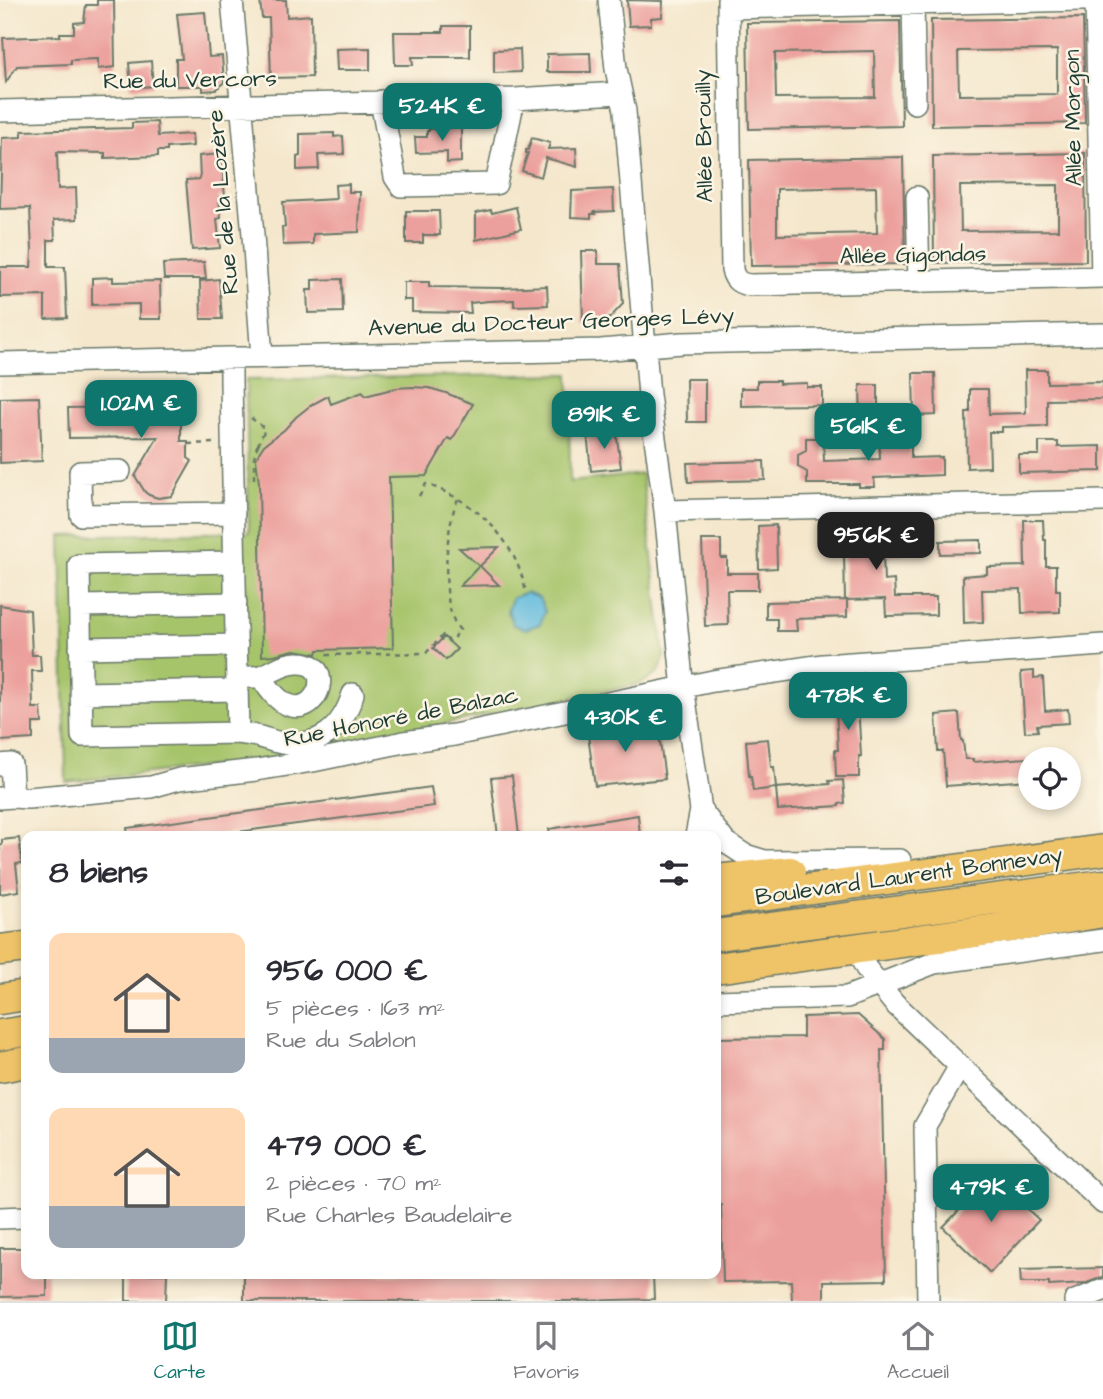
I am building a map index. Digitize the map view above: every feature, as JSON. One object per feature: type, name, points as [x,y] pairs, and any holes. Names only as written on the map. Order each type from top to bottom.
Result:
[{"type":"highway","name":"Boulevard Laurent Bonnevay","points":[[721,901],[1103,850]]},
{"type":"highway","points":[[721,879],[932,858],[1017,862]]},
{"type":"highway","name":"Boulevard Laurent Bonnevay","points":[[721,934],[1103,885]]},
{"type":"highway","points":[[721,967],[1103,912]]},
{"type":"highway","points":[[0,999],[21,996]]},
{"type":"highway","points":[[0,1035],[21,1032]]},
{"type":"highway","points":[[0,1068],[21,1063]]},
{"type":"street","name":"Rue de la Lozère","points":[[232,0],[262,357]]},
{"type":"street","points":[[609,0],[620,93],[625,111],[649,395],[683,688],[701,810],[696,831]]},
{"type":"street","points":[[728,4],[1083,0]]},
{"type":"street","name":"Allée Morgon","points":[[1096,0],[1102,277]]},
{"type":"street","name":"Allée Brouilly","points":[[728,4],[732,270]]},
{"type":"street","points":[[913,4],[915,103]]},
{"type":"street","name":"Rue du Vercors","points":[[0,111],[514,99],[620,93]]},
{"type":"street","points":[[381,101],[395,177],[401,186],[496,184],[514,99]]},
{"type":"street","points":[[917,197],[919,282]]},
{"type":"street","name":"Allée Gigondas","points":[[732,270],[741,284],[751,285],[1102,277]]},
{"type":"street","name":"Avenue du Docteur Georges Lévy","points":[[0,363],[601,350],[682,343],[1103,334]]},
{"type":"street","points":[[231,358],[237,409],[234,513],[238,733]]},
{"type":"street","points":[[120,471],[80,472],[81,515],[234,513]]},
{"type":"street","points":[[664,511],[1103,501]]},
{"type":"street","points":[[235,562],[79,565],[82,736],[238,733],[283,744],[312,742],[334,729],[348,710],[352,694]]},
{"type":"street","points":[[80,606],[236,603]]},
{"type":"street","points":[[80,648],[237,645]]},
{"type":"street","name":"Rue Honoré de Balzac","points":[[6,797],[28,798],[151,787],[180,779],[313,761],[454,735],[713,681],[823,665],[1103,645]]},
{"type":"street","points":[[81,694],[237,683],[261,676]]},
{"type":"street","points":[[0,765],[10,764],[6,797]]},
{"type":"street","points":[[701,810],[717,831]]},
{"type":"street","points":[[721,837],[745,855],[765,861],[900,860]]},
{"type":"street","points":[[721,1001],[847,997],[934,963],[1103,940]]},
{"type":"street","points":[[856,949],[866,968],[894,1003],[1103,1203]]},
{"type":"street","points":[[928,1301],[925,1126],[960,1066]]},
{"type":"street","points":[[0,1068],[21,1067]]},
{"type":"street","points":[[0,1218],[21,1217]]},
{"type":"street","points":[[1075,1301],[1103,1290]]},
{"type":"path","points":[[237,409],[264,428],[260,447],[254,458],[253,484]]},
{"type":"path","points":[[188,444],[224,443]]},
{"type":"path","points":[[419,496],[426,484],[440,489],[485,518],[517,562],[526,593]]},
{"type":"path","points":[[323,655],[426,653],[443,635],[450,642],[460,630],[455,625],[451,609],[446,567],[451,515],[457,499]]},
{"type":"green space","points":[[569,374],[570,482],[642,474],[664,655],[661,667],[655,675],[635,685],[260,761],[66,782],[61,536],[249,532],[246,380]]},
{"type":"water","points":[[526,593],[539,598],[545,611],[540,624],[526,629],[513,625],[508,611],[512,598]]},
{"type":"building","points":[[97,0],[114,0],[115,67],[98,69],[98,59],[71,60],[71,64],[17,66],[6,82],[3,38],[74,33],[74,23],[84,22],[86,5],[97,5]]},
{"type":"building","points":[[260,0],[286,0],[287,17],[311,15],[312,77],[271,78],[269,18],[262,18]]},
{"type":"building","points":[[627,0],[663,1],[662,17],[651,18],[651,25],[629,26]]},
{"type":"building","points":[[205,12],[209,57],[222,56],[224,82],[216,90],[203,91],[203,86],[176,86],[176,59],[182,59],[177,14]]},
{"type":"building","points":[[1083,18],[1085,123],[932,126],[931,20]],"holes":[[[1057,50],[1057,94],[959,95],[958,51]]]},
{"type":"building","points":[[900,21],[902,126],[749,129],[747,23]],"holes":[[[874,51],[875,97],[776,98],[775,53]]]},
{"type":"building","points":[[443,26],[470,26],[470,57],[412,57],[413,65],[395,65],[394,32],[443,32]]},
{"type":"building","points":[[370,48],[370,70],[337,70],[336,49]]},
{"type":"building","points":[[520,49],[521,72],[494,73],[494,50]]},
{"type":"building","points":[[590,53],[591,72],[547,72],[547,54]]},
{"type":"building","points":[[151,61],[153,86],[131,88],[129,63]]},
{"type":"building","points":[[157,122],[158,136],[192,134],[193,146],[167,148],[167,151],[158,151],[158,156],[105,158],[105,153],[57,152],[58,189],[76,188],[77,219],[54,220],[55,240],[48,240],[48,267],[65,267],[67,318],[45,319],[45,296],[0,297],[0,267],[31,267],[32,250],[30,208],[0,209],[2,138],[22,137],[22,131],[132,128],[132,123]]},
{"type":"building","points":[[461,127],[461,162],[447,163],[447,152],[416,153],[415,137],[427,137],[429,129]]},
{"type":"building","points":[[334,133],[334,137],[343,136],[344,154],[318,155],[319,169],[297,170],[300,134]]},
{"type":"building","points":[[532,138],[550,143],[548,149],[576,148],[577,167],[546,158],[541,177],[522,171],[528,153],[526,150]]},
{"type":"building","points":[[1085,153],[1086,261],[934,263],[933,156]],"holes":[[[1058,185],[1058,230],[961,231],[960,186]]]},
{"type":"building","points":[[221,154],[225,197],[219,197],[221,218],[217,219],[220,248],[192,250],[186,180],[200,179],[199,156]]},
{"type":"building","points":[[903,157],[905,264],[751,266],[749,160]],"holes":[[[876,187],[877,233],[777,235],[777,189]]]},
{"type":"building","points":[[349,184],[349,192],[360,192],[359,232],[313,234],[313,244],[283,245],[283,202],[336,199],[335,185]]},
{"type":"building","points":[[613,189],[614,211],[594,212],[591,218],[571,217],[572,191]]},
{"type":"building","points":[[516,207],[521,229],[476,240],[476,213],[491,210],[492,213]]},
{"type":"building","points":[[406,211],[439,211],[440,235],[423,235],[423,243],[406,243]]},
{"type":"building","points":[[581,251],[598,251],[598,264],[620,264],[623,304],[606,322],[583,323]]},
{"type":"building","points":[[204,262],[206,279],[164,279],[163,264]]},
{"type":"building","points":[[113,277],[113,282],[160,281],[161,319],[139,319],[139,304],[92,305],[92,278]]},
{"type":"building","points":[[219,279],[222,319],[201,319],[200,281]]},
{"type":"building","points":[[342,279],[343,312],[308,313],[307,290],[312,290],[312,280]]},
{"type":"building","points":[[404,282],[429,282],[429,287],[547,286],[548,305],[514,306],[514,300],[489,301],[470,303],[471,313],[412,312],[412,300],[404,300]]},
{"type":"building","points":[[1025,370],[1047,370],[1047,383],[1103,382],[1103,399],[1047,400],[1047,426],[1002,427],[1002,432],[989,432],[990,467],[967,468],[966,412],[970,412],[970,389],[988,389],[989,414],[1026,413]]},
{"type":"building","points":[[913,373],[935,373],[936,415],[914,416]]},
{"type":"building","points":[[686,379],[705,379],[705,422],[687,422]]},
{"type":"building","points":[[757,381],[779,381],[779,384],[807,383],[807,387],[822,387],[822,405],[741,406],[741,388],[757,388]]},
{"type":"building","points":[[860,385],[878,385],[878,425],[861,425]]},
{"type":"building","points":[[412,387],[429,388],[473,404],[452,440],[448,438],[426,476],[389,477],[393,648],[318,650],[317,654],[294,650],[262,656],[259,483],[256,459],[260,451],[296,417],[328,396],[331,404],[363,392],[365,396]]},
{"type":"building","points":[[39,397],[42,461],[0,463],[0,398]]},
{"type":"building","points":[[181,406],[181,441],[188,441],[188,458],[192,461],[172,496],[158,498],[149,495],[135,476],[158,437],[69,438],[68,408]]},
{"type":"building","points":[[616,430],[621,468],[591,471],[587,433]]},
{"type":"building","points":[[879,431],[911,431],[911,458],[942,457],[942,475],[874,478],[875,487],[859,487],[859,484],[807,484],[807,472],[798,467],[798,455],[806,451],[806,438],[823,438],[824,461],[880,459]]},
{"type":"building","points":[[1039,442],[1058,442],[1058,447],[1101,446],[1101,471],[1019,473],[1019,455],[1039,455]]},
{"type":"building","points":[[764,461],[765,480],[688,482],[687,463]]},
{"type":"building","points":[[1024,520],[1043,520],[1046,566],[1056,566],[1060,612],[1022,613],[1021,589],[982,590],[983,622],[964,623],[963,576],[987,574],[987,567],[1025,566]]},
{"type":"building","points":[[776,525],[777,568],[759,569],[758,526]]},
{"type":"building","points":[[832,531],[861,531],[861,535],[909,534],[909,552],[883,555],[884,581],[894,580],[895,597],[936,597],[936,615],[886,616],[885,599],[845,600],[844,553],[831,553]]},
{"type":"building","points":[[702,540],[721,540],[721,558],[727,558],[727,573],[758,573],[758,590],[727,590],[728,625],[705,626]]},
{"type":"building","points":[[981,540],[981,553],[940,554],[940,541]]},
{"type":"building","points":[[499,547],[480,566],[499,585],[460,586],[479,566],[459,548]]},
{"type":"building","points":[[847,600],[847,617],[796,619],[797,631],[777,631],[777,619],[766,619],[766,602]]},
{"type":"building","points":[[0,605],[30,610],[32,655],[40,655],[41,671],[32,671],[33,708],[41,708],[42,723],[33,723],[33,739],[0,741]]},
{"type":"building","points":[[444,637],[457,649],[446,660],[433,648]]},
{"type":"building","points":[[1034,671],[1034,678],[1043,677],[1045,711],[1068,709],[1069,723],[1037,725],[1038,731],[1025,732],[1021,672]]},
{"type":"building","points":[[857,686],[861,756],[859,777],[836,777],[835,750],[838,750],[835,687]]},
{"type":"building","points":[[959,713],[965,759],[973,759],[973,762],[1018,759],[1018,781],[946,786],[943,751],[938,751],[936,715]]},
{"type":"building","points":[[642,720],[643,736],[659,734],[665,779],[595,786],[587,728]]},
{"type":"building","points":[[768,739],[776,788],[753,791],[746,741]]},
{"type":"building","points":[[512,776],[518,831],[497,831],[491,778]]},
{"type":"building","points":[[843,780],[845,803],[839,806],[778,810],[776,788],[830,784],[829,781]]},
{"type":"building","points":[[431,787],[434,806],[245,831],[127,831],[127,828]]},
{"type":"building","points":[[638,815],[640,831],[549,831]]},
{"type":"building","points":[[19,838],[21,863],[16,864],[19,891],[0,894],[0,845],[2,840]]},
{"type":"building","points":[[858,1015],[885,1039],[885,1050],[881,1050],[886,1280],[824,1281],[824,1301],[792,1301],[791,1281],[723,1282],[721,1038],[803,1037],[803,1017]]},
{"type":"building","points":[[992,1176],[1039,1220],[990,1273],[943,1227]]},
{"type":"building","points":[[0,1248],[21,1248],[21,1279],[47,1279],[47,1296],[0,1297]]},
{"type":"building","points":[[1103,1268],[1103,1277],[1084,1284],[1049,1286],[1049,1283],[1021,1283],[1020,1270]]},
{"type":"building","points":[[126,1279],[167,1279],[166,1301],[126,1301]]},
{"type":"building","points":[[244,1279],[653,1279],[654,1299],[576,1301],[244,1301]]}]
